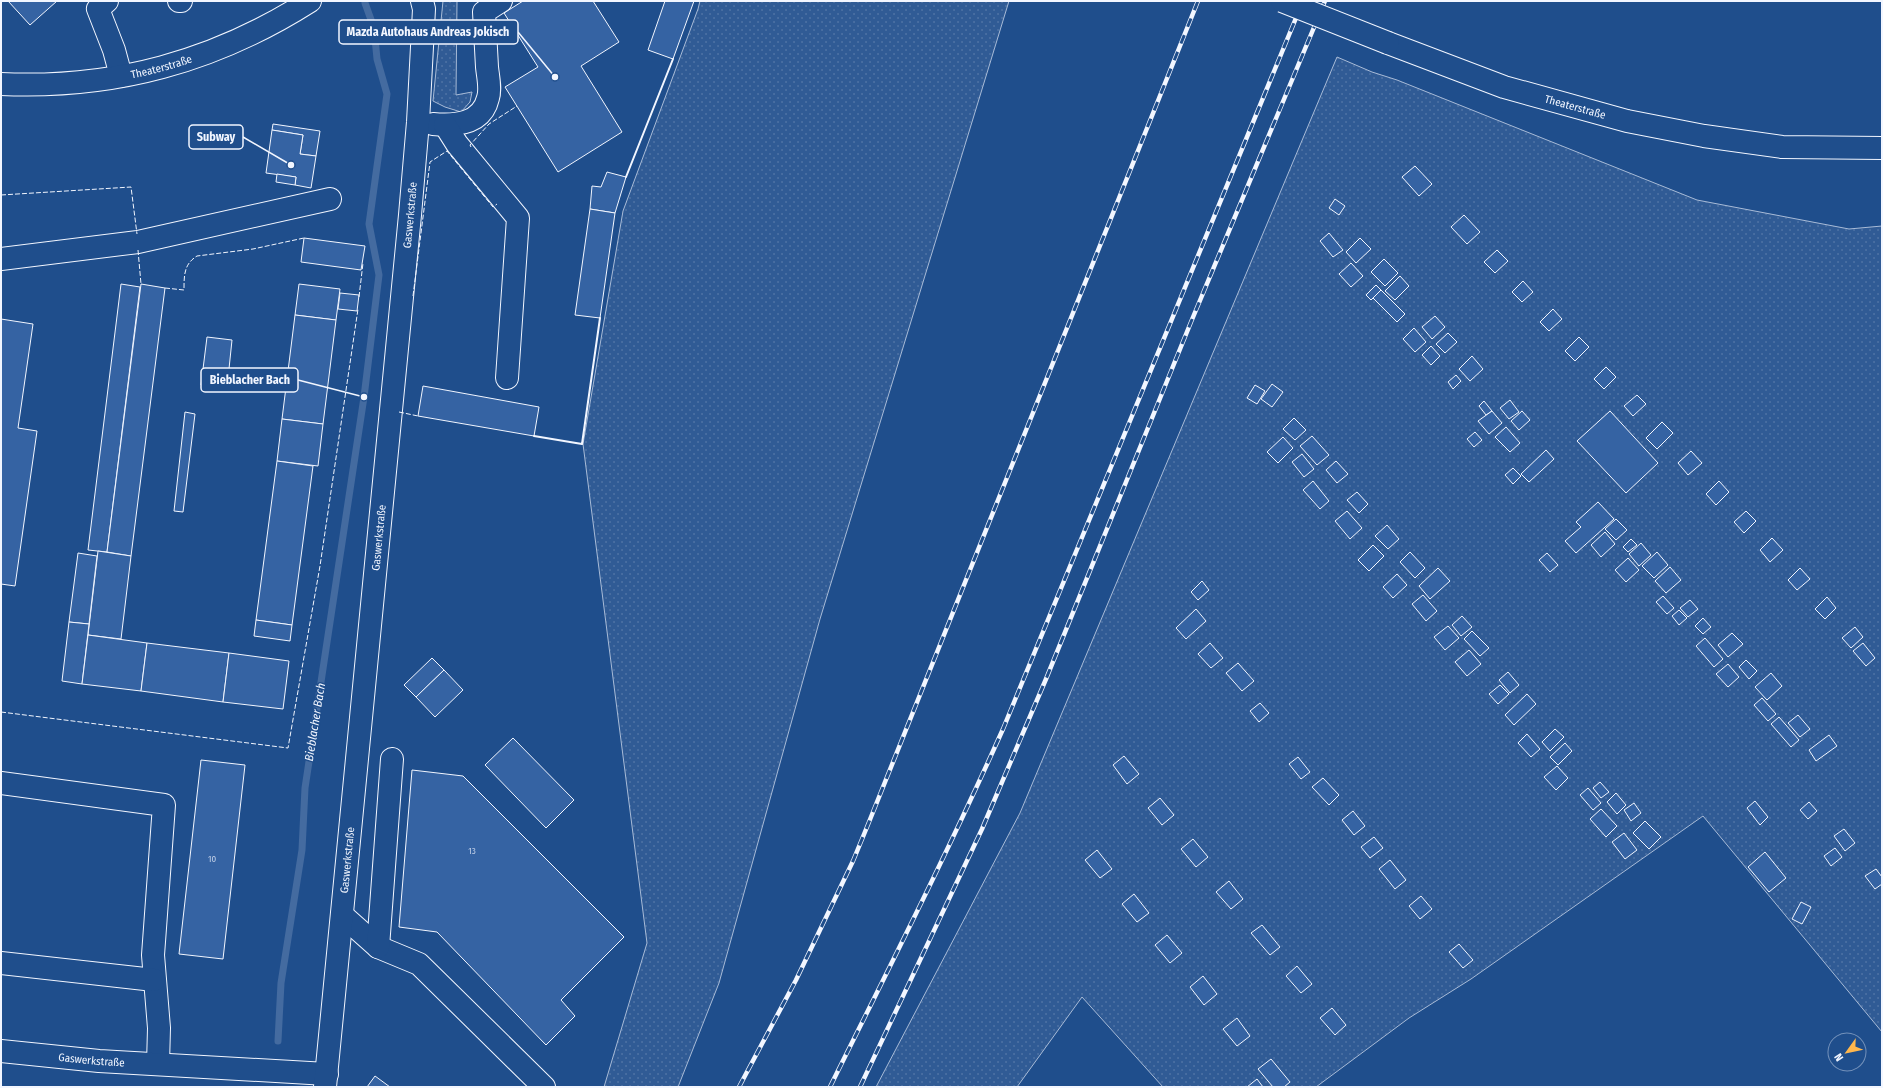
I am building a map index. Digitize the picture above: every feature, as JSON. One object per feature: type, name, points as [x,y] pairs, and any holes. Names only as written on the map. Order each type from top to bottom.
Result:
[{"type":"street","points":[[107,1],[98,10],[114,50],[121,76]]},
{"type":"street","name":"Theaterstraße","points":[[1,84],[40,86],[86,82],[164,67],[207,54],[249,36],[310,1]]},
{"type":"street","name":"Gaswerkstraße","points":[[1,1051],[158,1064],[274,1079],[326,1081],[418,122],[424,9],[422,1]]},
{"type":"street","points":[[418,122],[446,125],[460,124],[475,118],[484,110],[489,97],[484,12],[501,1]]},
{"type":"street","name":"Theaterstraße","points":[[1282,1],[1504,87],[1627,121],[1704,136],[1782,147],[1882,148]]},
{"type":"street","points":[[446,125],[457,144],[518,218],[507,378]]},
{"type":"street","points":[[1,259],[138,242],[330,199]]},
{"type":"street","points":[[378,948],[392,759]]},
{"type":"street","points":[[1,783],[164,805],[153,954],[159,1028],[158,1064]]},
{"type":"street","points":[[342,915],[378,948],[419,964],[544,1087]]},
{"type":"street","points":[[1,963],[154,980]]},
{"type":"shaded area","points":[[443,1],[457,1],[456,95],[472,92],[470,102],[461,112],[433,101]]},
{"type":"shaded area","points":[[700,1],[1009,1],[820,619],[719,983],[678,1087],[604,1087],[647,943],[583,444],[623,211]]},
{"type":"shaded area","points":[[1337,57],[1697,200],[1849,229],[1882,226],[1882,1032],[1703,816],[1471,979],[1409,1018],[1316,1087],[1163,1087],[1082,997],[1017,1087],[876,1087],[1020,813]]},
{"type":"building","points":[[8,1],[57,1],[30,25]]},
{"type":"building","points":[[523,1],[593,1],[619,42],[581,66],[622,132],[558,172],[505,87],[538,67],[504,13]]},
{"type":"building","points":[[665,1],[694,1],[673,59],[648,50]]},
{"type":"building","points":[[273,124],[320,131],[316,156],[300,154],[303,135],[272,130]]},
{"type":"building","points":[[272,130],[303,135],[300,154],[316,156],[311,188],[295,185],[296,177],[266,173]]},
{"type":"building","points":[[1415,166],[1432,184],[1419,196],[1402,177]]},
{"type":"building","points":[[607,172],[626,177],[615,213],[590,209],[592,186],[601,187]]},
{"type":"building","points":[[277,174],[296,177],[295,185],[276,182]]},
{"type":"building","points":[[1335,199],[1345,206],[1339,215],[1329,208]]},
{"type":"building","points":[[590,209],[615,213],[600,318],[575,315]]},
{"type":"building","points":[[1464,215],[1480,232],[1467,244],[1451,227]]},
{"type":"building","points":[[1329,233],[1343,250],[1333,257],[1320,241]]},
{"type":"building","points":[[304,238],[365,246],[361,270],[301,262]]},
{"type":"building","points":[[1360,238],[1371,249],[1356,263],[1346,252]]},
{"type":"building","points":[[1497,250],[1508,261],[1495,273],[1484,262]]},
{"type":"building","points":[[1384,259],[1398,273],[1385,286],[1371,272]]},
{"type":"building","points":[[1351,263],[1363,276],[1351,287],[1339,274]]},
{"type":"building","points":[[1400,276],[1409,286],[1395,300],[1385,291]]},
{"type":"building","points":[[1523,281],[1533,292],[1522,302],[1512,292]]},
{"type":"building","points":[[121,284],[140,287],[107,552],[88,550]]},
{"type":"building","points":[[141,284],[165,288],[131,556],[107,552]]},
{"type":"building","points":[[299,284],[340,289],[336,320],[295,315]]},
{"type":"building","points":[[1376,285],[1381,290],[1371,300],[1366,295]]},
{"type":"building","points":[[1381,290],[1405,314],[1397,322],[1373,298]]},
{"type":"building","points":[[340,293],[359,295],[357,311],[338,309]]},
{"type":"building","points":[[1553,309],[1562,319],[1549,331],[1540,322]]},
{"type":"building","points":[[295,315],[336,320],[323,424],[282,419]]},
{"type":"building","points":[[1435,316],[1445,327],[1432,339],[1422,327]]},
{"type":"building","points":[[1,319],[33,324],[18,428],[37,431],[15,586],[1,584]]},
{"type":"building","points":[[1414,328],[1426,342],[1415,352],[1403,339]]},
{"type":"building","points":[[1448,333],[1457,342],[1445,353],[1436,344]]},
{"type":"building","points":[[207,337],[232,340],[227,388],[201,385]]},
{"type":"building","points":[[1579,337],[1589,347],[1575,361],[1565,351]]},
{"type":"building","points":[[1431,346],[1440,356],[1431,365],[1422,355]]},
{"type":"building","points":[[1472,356],[1483,369],[1470,381],[1459,369]]},
{"type":"building","points":[[1606,367],[1616,377],[1604,389],[1594,379]]},
{"type":"building","points":[[1456,375],[1461,381],[1453,389],[1448,382]]},
{"type":"building","points":[[1272,384],[1283,392],[1272,407],[1261,399]]},
{"type":"building","points":[[1255,385],[1265,391],[1257,404],[1247,398]]},
{"type":"building","points":[[423,386],[539,407],[534,436],[418,416]]},
{"type":"building","points":[[1637,395],[1646,404],[1633,416],[1624,406]]},
{"type":"building","points":[[1510,400],[1519,412],[1509,419],[1500,408]]},
{"type":"building","points":[[1484,401],[1492,411],[1486,415],[1479,406]]},
{"type":"building","points":[[1492,411],[1502,423],[1489,434],[1478,421]]},
{"type":"building","points":[[1522,411],[1530,420],[1519,430],[1511,421]]},
{"type":"building","points":[[1610,411],[1658,463],[1626,493],[1577,441]]},
{"type":"building","points":[[185,412],[195,414],[183,512],[174,511]]},
{"type":"building","points":[[1294,418],[1306,430],[1295,440],[1283,429]]},
{"type":"building","points":[[282,419],[323,424],[318,466],[277,461]]},
{"type":"building","points":[[1662,422],[1673,433],[1657,449],[1646,438]]},
{"type":"building","points":[[1506,427],[1520,443],[1510,452],[1495,437]]},
{"type":"building","points":[[1475,432],[1482,440],[1474,447],[1467,439]]},
{"type":"building","points":[[1312,436],[1329,455],[1317,465],[1300,446]]},
{"type":"building","points":[[1283,437],[1293,448],[1278,463],[1267,452]]},
{"type":"building","points":[[1546,450],[1554,459],[1529,482],[1521,474]]},
{"type":"building","points":[[1691,451],[1702,463],[1688,475],[1678,463]]},
{"type":"building","points":[[1302,454],[1314,469],[1304,477],[1292,462]]},
{"type":"building","points":[[277,461],[313,466],[292,625],[256,620]]},
{"type":"building","points":[[1336,461],[1348,474],[1337,483],[1326,470]]},
{"type":"building","points":[[1513,468],[1521,476],[1513,484],[1505,475]]},
{"type":"building","points":[[1313,481],[1329,501],[1320,509],[1303,490]]},
{"type":"building","points":[[1719,481],[1729,492],[1716,505],[1706,494]]},
{"type":"building","points":[[1357,492],[1368,504],[1359,513],[1347,500]]},
{"type":"building","points":[[1598,502],[1614,519],[1576,553],[1565,541],[1581,527],[1576,522]]},
{"type":"building","points":[[1347,511],[1362,528],[1350,539],[1335,521]]},
{"type":"building","points":[[1746,511],[1756,521],[1744,533],[1734,522]]},
{"type":"building","points":[[1616,519],[1627,530],[1616,540],[1605,529]]},
{"type":"building","points":[[1387,525],[1399,539],[1388,549],[1375,536]]},
{"type":"building","points":[[1605,532],[1615,544],[1601,557],[1591,545]]},
{"type":"building","points":[[1772,538],[1783,550],[1770,562],[1760,550]]},
{"type":"building","points":[[1631,539],[1637,545],[1628,552],[1623,547]]},
{"type":"building","points":[[1641,543],[1651,555],[1639,566],[1629,554]]},
{"type":"building","points":[[1373,545],[1384,556],[1369,571],[1358,560]]},
{"type":"building","points":[[98,551],[131,556],[121,639],[88,635]]},
{"type":"building","points":[[1410,552],[1425,568],[1415,578],[1400,562]]},
{"type":"building","points":[[1657,552],[1668,565],[1654,578],[1642,566]]},
{"type":"building","points":[[78,553],[97,556],[89,624],[69,622]]},
{"type":"building","points":[[1547,553],[1558,565],[1550,572],[1539,560]]},
{"type":"building","points":[[1628,558],[1639,570],[1626,582],[1615,570]]},
{"type":"building","points":[[1670,567],[1681,580],[1666,593],[1655,581]]},
{"type":"building","points":[[1438,568],[1450,581],[1430,599],[1419,586]]},
{"type":"building","points":[[1800,568],[1810,579],[1797,590],[1788,580]]},
{"type":"building","points":[[1397,574],[1407,585],[1393,598],[1383,587]]},
{"type":"building","points":[[1202,581],[1209,590],[1198,600],[1191,592]]},
{"type":"building","points":[[1423,595],[1437,611],[1426,621],[1412,604]]},
{"type":"building","points":[[1663,596],[1674,608],[1667,614],[1656,602]]},
{"type":"building","points":[[1827,597],[1836,608],[1825,619],[1815,609]]},
{"type":"building","points":[[1690,600],[1698,609],[1688,617],[1680,608]]},
{"type":"building","points":[[1196,609],[1206,621],[1186,639],[1176,628]]},
{"type":"building","points":[[1679,610],[1687,618],[1679,625],[1672,616]]},
{"type":"building","points":[[1462,616],[1472,627],[1461,636],[1452,625]]},
{"type":"building","points":[[1703,618],[1711,627],[1703,634],[1695,626]]},
{"type":"building","points":[[256,620],[292,625],[290,641],[254,636]]},
{"type":"building","points":[[69,622],[89,624],[82,684],[62,681]]},
{"type":"building","points":[[1448,626],[1459,638],[1445,650],[1434,637]]},
{"type":"building","points":[[1855,627],[1863,637],[1851,648],[1842,638]]},
{"type":"building","points":[[1472,631],[1489,648],[1480,656],[1464,639]]},
{"type":"building","points":[[1732,633],[1743,644],[1728,657],[1718,645]]},
{"type":"building","points":[[88,635],[147,643],[141,691],[82,684]]},
{"type":"building","points":[[1705,638],[1723,659],[1714,667],[1696,646]]},
{"type":"building","points":[[147,643],[229,653],[223,702],[141,691]]},
{"type":"building","points":[[1210,643],[1223,658],[1211,668],[1198,654]]},
{"type":"building","points":[[1863,643],[1875,658],[1866,666],[1853,651]]},
{"type":"building","points":[[1469,650],[1481,664],[1467,676],[1455,662]]},
{"type":"building","points":[[229,653],[289,661],[283,709],[223,702]]},
{"type":"building","points":[[432,658],[444,670],[416,697],[404,685]]},
{"type":"building","points":[[1746,660],[1757,671],[1749,679],[1739,667]]},
{"type":"building","points":[[1238,663],[1254,681],[1242,691],[1226,673]]},
{"type":"building","points":[[1728,664],[1739,677],[1728,687],[1716,674]]},
{"type":"building","points":[[444,670],[463,690],[435,717],[416,697]]},
{"type":"building","points":[[1508,672],[1519,685],[1510,693],[1499,680]]},
{"type":"building","points":[[1771,673],[1782,686],[1767,700],[1755,687]]},
{"type":"building","points":[[1500,685],[1509,694],[1498,704],[1489,694]]},
{"type":"building","points":[[1527,694],[1536,704],[1514,725],[1505,715]]},
{"type":"building","points":[[1762,698],[1776,714],[1768,721],[1754,705]]},
{"type":"building","points":[[1260,703],[1269,713],[1259,722],[1250,711]]},
{"type":"building","points":[[1798,715],[1810,729],[1800,737],[1788,723]]},
{"type":"building","points":[[1779,717],[1799,740],[1791,747],[1771,724]]},
{"type":"building","points":[[1555,729],[1564,737],[1550,751],[1542,742]]},
{"type":"building","points":[[1527,734],[1540,749],[1531,757],[1518,743]]},
{"type":"building","points":[[1829,735],[1837,746],[1816,761],[1809,750]]},
{"type":"building","points":[[513,738],[574,800],[546,828],[485,765]]},
{"type":"building","points":[[1565,743],[1572,751],[1558,765],[1550,757]]},
{"type":"building","points":[[1124,756],[1139,774],[1127,784],[1113,765]]},
{"type":"building","points":[[1298,757],[1310,772],[1301,779],[1289,764]]},
{"type":"building","points":[[201,760],[245,765],[223,959],[179,954]]},
{"type":"building","points":[[1557,766],[1568,778],[1556,790],[1544,777]]},
{"type":"building","points":[[412,770],[463,776],[624,937],[561,1000],[575,1016],[546,1045],[437,932],[399,927]]},
{"type":"building","points":[[1323,778],[1339,795],[1329,805],[1312,787]]},
{"type":"building","points":[[1600,782],[1609,792],[1601,798],[1593,788]]},
{"type":"building","points":[[1588,788],[1601,803],[1593,810],[1580,795]]},
{"type":"building","points":[[1616,793],[1626,805],[1617,814],[1607,802]]},
{"type":"building","points":[[1160,798],[1174,815],[1162,825],[1148,808]]},
{"type":"building","points":[[1755,801],[1768,817],[1760,825],[1747,808]]},
{"type":"building","points":[[1809,802],[1817,811],[1808,819],[1800,810]]},
{"type":"building","points":[[1634,803],[1641,813],[1631,821],[1624,810]]},
{"type":"building","points":[[1601,809],[1617,826],[1606,837],[1590,819]]},
{"type":"building","points":[[1353,811],[1365,826],[1354,835],[1342,820]]},
{"type":"building","points":[[1645,821],[1661,837],[1649,849],[1633,833]]},
{"type":"building","points":[[1844,829],[1855,843],[1845,851],[1834,836]]},
{"type":"building","points":[[1624,833],[1637,850],[1625,859],[1612,842]]},
{"type":"building","points":[[1374,837],[1383,848],[1370,858],[1361,847]]},
{"type":"building","points":[[1193,839],[1208,857],[1196,867],[1181,849]]},
{"type":"building","points":[[1835,848],[1842,857],[1831,866],[1824,856]]},
{"type":"building","points":[[1097,850],[1112,869],[1100,878],[1085,860]]},
{"type":"building","points":[[1765,852],[1786,878],[1769,892],[1748,867]]},
{"type":"building","points":[[1390,860],[1406,880],[1395,889],[1379,869]]},
{"type":"building","points":[[1876,869],[1882,877],[1882,884],[1875,889],[1865,876]]},
{"type":"building","points":[[1229,881],[1243,899],[1231,909],[1216,892]]},
{"type":"building","points":[[1134,894],[1149,913],[1137,922],[1122,904]]},
{"type":"building","points":[[1421,896],[1432,909],[1420,919],[1409,906]]},
{"type":"building","points":[[1801,902],[1811,907],[1802,924],[1792,919]]},
{"type":"building","points":[[1262,925],[1280,947],[1270,955],[1251,933]]},
{"type":"building","points":[[1167,935],[1182,953],[1170,963],[1155,945]]},
{"type":"building","points":[[1459,944],[1473,960],[1463,968],[1449,952]]},
{"type":"building","points":[[1297,966],[1312,984],[1301,993],[1286,976]]},
{"type":"building","points":[[1203,976],[1217,994],[1204,1005],[1190,987]]},
{"type":"building","points":[[1332,1008],[1346,1025],[1335,1035],[1320,1018]]},
{"type":"building","points":[[1237,1018],[1250,1036],[1237,1046],[1223,1029]]},
{"type":"building","points":[[1271,1059],[1290,1082],[1284,1087],[1273,1087],[1258,1069]]},
{"type":"building","points":[[375,1076],[390,1087],[367,1087]]},
{"type":"building","points":[[1257,1079],[1263,1087],[1247,1087]]},
{"type":"waterway","name":"Bieblacher Bach","points":[[278,1041],[281,983],[302,850],[305,788],[364,397],[379,275],[369,224],[387,94],[377,59],[374,28],[365,3]]},
{"type":"railway","points":[[739,1087],[796,980],[853,861],[1198,1]]},
{"type":"railway","points":[[830,1087],[940,864],[1003,729],[1303,1]]},
{"type":"railway","points":[[860,1087],[982,829],[1046,679],[1191,322],[1325,1]]},
{"type":"fence","points":[[471,147],[470,145],[489,124],[517,106]]},
{"type":"fence","points":[[413,296],[430,162],[447,151],[493,207],[497,204]]},
{"type":"fence","points":[[1,195],[131,187],[137,234]]},
{"type":"fence","points":[[165,288],[184,290],[187,266],[197,256],[253,249],[304,238]]},
{"type":"fence","points":[[138,250],[141,284]]},
{"type":"fence","points":[[359,297],[363,263]]},
{"type":"fence","points":[[1,712],[288,748],[320,566],[358,309]]},
{"type":"fence","points":[[399,412],[418,416]]},
{"type":"wall","points":[[626,177],[673,59]]},
{"type":"wall","points":[[534,436],[582,444],[600,318]]},
{"type":"place","name":"Mazda Autohaus Andreas Jokisch","points":[[555,77]]},
{"type":"place","name":"Subway","points":[[291,165]]},
{"type":"place","name":"Bieblacher Bach","points":[[364,397]]}]
